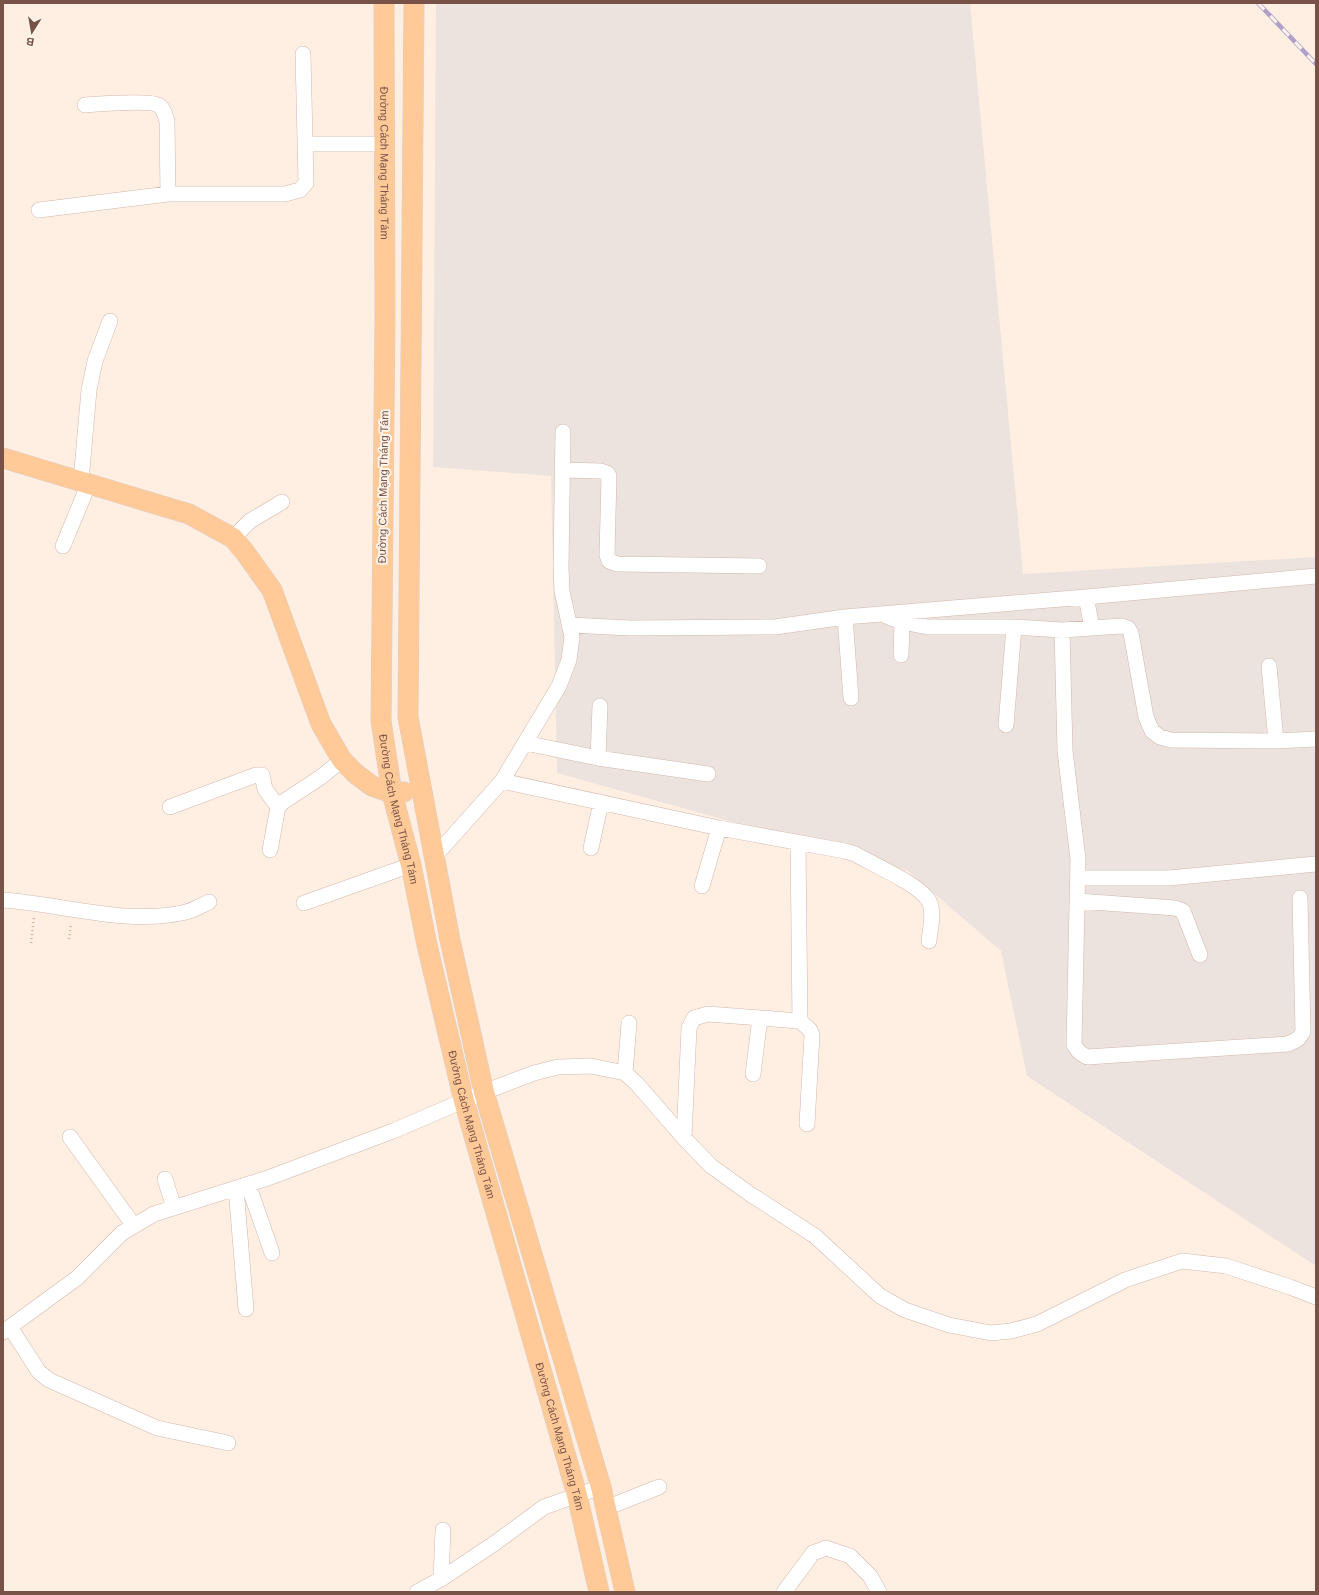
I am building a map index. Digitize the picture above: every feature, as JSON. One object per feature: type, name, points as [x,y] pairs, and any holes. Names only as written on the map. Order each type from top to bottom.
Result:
[{"type":"main road","name":"Đường Cách Mạng Tháng Tám","points":[[384,3],[385,324],[381,721],[392,793],[411,865],[427,945],[464,1100],[577,1495],[599,1592]]},
{"type":"main road","name":"Đường Cách Mạng Tháng Tám","points":[[414,3],[408,717],[450,940],[484,1092],[601,1487],[625,1592]]},
{"type":"main road","points":[[3,458],[189,514],[233,538],[272,590],[321,724],[342,760],[356,774],[372,786],[392,793],[422,791]]},
{"type":"street","points":[[39,210],[168,194],[285,194],[300,190],[306,183],[303,54]]},
{"type":"street","points":[[85,105],[146,103],[158,105],[164,111],[167,121],[168,194]]},
{"type":"street","points":[[306,144],[384,144]]},
{"type":"street","points":[[63,546],[85,482],[89,390],[95,361],[110,320]]},
{"type":"street","points":[[435,856],[502,781],[559,686],[570,660],[572,637],[562,591],[563,432]]},
{"type":"street","points":[[563,470],[601,471],[607,473],[609,476],[607,555],[609,561],[617,564],[759,566]]},
{"type":"street","points":[[233,538],[250,521],[282,502]]},
{"type":"street","points":[[569,625],[630,628],[775,627],[845,617],[1316,576]]},
{"type":"street","points":[[1086,597],[1092,628]]},
{"type":"street","points":[[881,614],[902,622],[928,627],[1014,627],[1062,630],[1122,626],[1128,628],[1132,633],[1146,718],[1152,731],[1160,736],[1171,740],[1276,741],[1316,739]]},
{"type":"street","points":[[845,617],[851,698]]},
{"type":"street","points":[[901,655],[902,622]]},
{"type":"street","points":[[1006,725],[1014,627]]},
{"type":"street","points":[[1062,630],[1065,750],[1078,858],[1078,901],[1075,936],[1074,1045],[1079,1052],[1087,1057],[1288,1044],[1298,1039],[1303,1032],[1300,898]]},
{"type":"street","points":[[1269,666],[1276,741]]},
{"type":"street","points":[[598,758],[600,706]]},
{"type":"street","points":[[525,743],[598,758],[708,774]]},
{"type":"street","points":[[270,850],[278,807],[283,802],[321,777],[342,760]]},
{"type":"street","points":[[170,807],[256,775],[262,775],[265,789],[278,807]]},
{"type":"street","points":[[502,781],[719,828],[855,854],[918,889],[929,901],[932,914],[929,941]]},
{"type":"street","points":[[591,848],[601,802]]},
{"type":"street","points":[[702,886],[719,828]]},
{"type":"street","points":[[798,843],[800,1021]]},
{"type":"street","points":[[1078,878],[1169,878],[1316,864]]},
{"type":"street","points":[[304,903],[411,865]]},
{"type":"street","points":[[3,900],[120,915],[155,916],[187,911],[209,902]]},
{"type":"street","points":[[1078,901],[1175,908],[1183,911],[1200,955]]},
{"type":"street","points":[[684,1138],[689,1028],[694,1018],[708,1014],[800,1021],[810,1030],[812,1035],[806,1124]]},
{"type":"street","points":[[753,1074],[760,1018]]},
{"type":"street","points":[[625,1074],[629,1024]]},
{"type":"street","points":[[228,1443],[158,1428],[49,1380],[39,1372],[6,1329],[78,1278],[122,1233],[154,1214],[242,1186],[393,1131],[464,1100],[534,1073],[558,1067],[591,1066],[625,1074],[637,1084],[684,1138],[711,1166],[750,1194],[815,1236],[880,1296],[905,1310],[949,1325],[991,1333],[1011,1331],[1038,1324],[1125,1280],[1182,1261],[1226,1266],[1316,1297]]},
{"type":"street","points":[[70,1137],[134,1226]]},
{"type":"street","points":[[165,1178],[174,1208]]},
{"type":"street","points":[[242,1186],[272,1253]]},
{"type":"street","points":[[242,1186],[246,1309]]},
{"type":"street","points":[[606,1508],[659,1486]]},
{"type":"street","points":[[417,1592],[441,1579],[495,1543],[544,1507],[601,1487]]},
{"type":"street","points":[[441,1579],[442,1530]]},
{"type":"street","points":[[784,1592],[813,1553],[826,1548],[850,1556],[870,1576],[879,1592]]},
{"type":"path","points":[[31,943],[35,904]]},
{"type":"shaded area","points":[[436,3],[970,3],[1023,574],[1316,557],[1316,1266],[1027,1076],[1001,951],[908,871],[557,773],[551,476],[433,467]]},
{"type":"railway","points":[[1258,3],[1316,64]]}]
